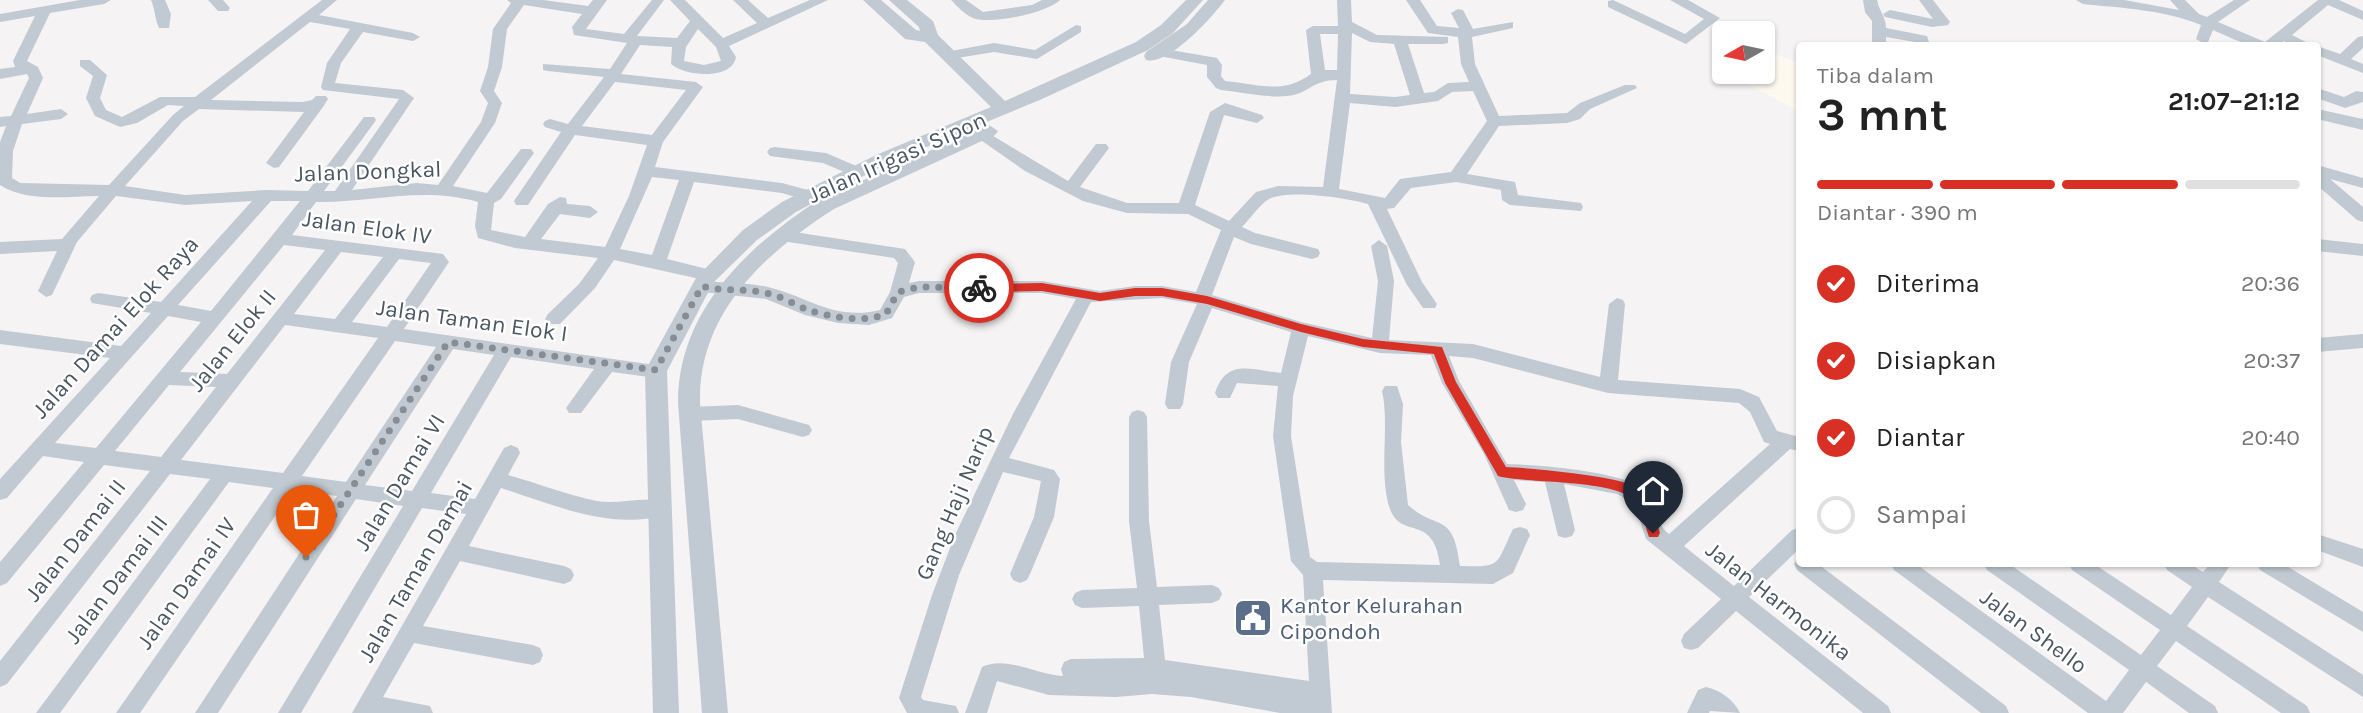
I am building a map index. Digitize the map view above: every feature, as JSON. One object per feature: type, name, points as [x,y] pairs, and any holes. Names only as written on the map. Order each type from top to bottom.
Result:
[{"type":"street","points":[[0,18],[104,0]]},
{"type":"street","points":[[158,0],[164,14],[164,25]]},
{"type":"street","points":[[303,0],[326,3]]},
{"type":"street","points":[[677,0],[722,44],[729,57],[728,63],[719,68],[707,69],[678,64],[675,58],[697,22]]},
{"type":"street","points":[[740,0],[765,23]]},
{"type":"street","points":[[871,0],[911,35],[930,37],[1003,109]]},
{"type":"street","points":[[897,0],[927,25],[930,37]]},
{"type":"street","points":[[958,0],[980,16],[1053,0]]},
{"type":"street","name":"Jalan Irigasi Sipon","points":[[715,713],[691,415],[691,368],[712,286],[742,270],[780,236],[887,166],[1003,109],[1106,63],[1163,43],[1195,0]]},
{"type":"street","name":"Jalan Irigasi Sipon","points":[[656,370],[750,235],[809,196],[856,172],[887,166],[980,134],[1193,28],[1217,0]]},
{"type":"street","points":[[1330,193],[1338,154],[1344,0]]},
{"type":"street","points":[[1413,0],[1433,30],[1466,33],[1508,25]]},
{"type":"street","points":[[1613,4],[1686,40],[1713,18],[1677,0]]},
{"type":"street","points":[[1870,0],[1872,12],[1879,20],[1879,38],[1922,38],[1922,42]]},
{"type":"street","points":[[1890,14],[1940,24],[1943,22],[1926,0]]},
{"type":"street","points":[[2083,0],[2134,5],[2194,17],[2254,42]]},
{"type":"street","points":[[2177,0],[2194,17]]},
{"type":"street","points":[[2273,42],[2327,0],[2363,16]]},
{"type":"street","points":[[443,189],[488,123],[495,103],[487,92],[495,67],[498,36],[517,1],[596,5]]},
{"type":"street","points":[[522,201],[571,129],[613,75],[632,39],[658,1]]},
{"type":"street","points":[[722,44],[813,1]]},
{"type":"street","points":[[2203,39],[2209,22],[2235,2]]},
{"type":"street","points":[[46,291],[80,225],[144,154],[196,103],[326,3]]},
{"type":"street","points":[[596,5],[579,27],[579,33],[682,43]]},
{"type":"street","points":[[1,156],[7,121],[36,78],[36,74],[22,66],[20,61],[44,11]]},
{"type":"street","points":[[1458,13],[1466,33],[1468,64],[1494,121]]},
{"type":"street","points":[[306,17],[413,37]]},
{"type":"street","points":[[329,88],[327,81],[336,62],[360,26]]},
{"type":"street","points":[[1318,75],[1313,30],[1345,27],[1374,39],[1443,40]]},
{"type":"street","points":[[951,55],[983,48],[1005,47],[1038,54],[1076,29]]},
{"type":"street","points":[[2281,35],[2298,42]]},
{"type":"street","points":[[2342,60],[2363,40]]},
{"type":"street","points":[[1400,41],[1419,99]]},
{"type":"street","points":[[1163,43],[1212,61],[1215,65],[1214,77],[1221,85],[1286,92],[1301,88],[1318,75],[1342,75]]},
{"type":"street","points":[[2321,52],[2363,69]]},
{"type":"street","points":[[85,63],[100,75],[93,98],[100,113],[114,121],[132,120],[165,100],[303,107],[318,104]]},
{"type":"street","points":[[548,67],[695,87],[656,141],[610,254],[589,284],[554,320]]},
{"type":"street","points":[[0,74],[29,69]]},
{"type":"street","points":[[1341,98],[1386,102],[1438,96],[1448,88],[1477,86]]},
{"type":"street","points":[[274,163],[329,88]]},
{"type":"street","points":[[329,88],[403,94],[407,98],[339,197]]},
{"type":"street","points":[[1494,121],[1567,118],[1575,116],[1585,106],[1630,88]]},
{"type":"street","points":[[2321,94],[2345,103],[2356,96],[2363,97]]},
{"type":"street","points":[[1187,209],[1185,205],[1191,185],[1217,112],[1224,107],[1257,118]]},
{"type":"street","points":[[7,121],[61,114]]},
{"type":"street","points":[[2321,115],[2363,125]]},
{"type":"street","points":[[0,577],[280,239],[369,120]]},
{"type":"street","points":[[1456,177],[1475,153],[1494,121]]},
{"type":"street","points":[[550,124],[656,141]]},
{"type":"street","points":[[980,134],[1006,153],[1071,188],[1128,208],[1187,209],[1251,238],[1312,253]]},
{"type":"street","points":[[1071,188],[1101,148]]},
{"type":"street","points":[[775,152],[826,158],[856,172]]},
{"type":"street","name":"Jalan Dongkal","points":[[1,156],[4,180],[16,188],[60,192],[112,190],[185,200],[267,195],[339,197],[400,189],[443,189],[481,197],[486,201]]},
{"type":"street","points":[[544,168],[522,159],[495,195],[486,201],[482,228],[484,234],[529,244],[657,263],[712,286],[766,293],[811,311],[872,318],[886,314],[898,292],[906,262],[899,253],[780,236]]},
{"type":"street","points":[[645,171],[782,188],[809,196]]},
{"type":"street","points":[[2321,171],[2363,183]]},
{"type":"street","points":[[1174,404],[1180,362],[1205,300],[1222,244],[1230,228],[1266,194],[1298,190],[1364,197],[1385,204],[1391,203],[1408,181],[1456,177],[1509,186],[1510,200],[1575,207]]},
{"type":"street","points":[[657,263],[688,178]]},
{"type":"street","points":[[2321,179],[2363,216]]},
{"type":"street","name":"Jalan Damai Elok Raya","points":[[3,483],[165,310],[267,195]]},
{"type":"street","points":[[1375,201],[1415,285],[1429,304]]},
{"type":"street","points":[[529,244],[557,205],[590,212]]},
{"type":"street","name":"Jalan Elok IV","points":[[280,239],[437,258],[441,262],[389,335]]},
{"type":"street","points":[[0,248],[68,245]]},
{"type":"street","name":"Jalan Elok II","points":[[163,465],[338,245]]},
{"type":"street","points":[[2325,245],[2363,250]]},
{"type":"street","points":[[1379,246],[1386,281],[1380,346]]},
{"type":"street","points":[[339,327],[396,252]]},
{"type":"street","points":[[898,292],[919,287],[1042,287],[1086,296],[1146,291],[1205,300],[1301,328],[1380,346],[1486,353],[1608,386],[1747,397],[1757,407],[1768,433],[1776,440],[1792,443]]},
{"type":"street","name":"Gang Haji Narip","points":[[948,713],[916,709],[910,698],[948,580],[1020,416],[1086,296]]},
{"type":"street","points":[[98,299],[154,306],[214,318]]},
{"type":"street","points":[[1608,386],[1617,304]]},
{"type":"street","name":"Jalan Taman Elok I","points":[[280,318],[656,370]]},
{"type":"street","points":[[1301,328],[1284,396],[1282,436],[1301,561],[1312,571],[1451,576],[1497,574],[1506,567],[1520,535]]},
{"type":"street","name":"Jalan Damai IV","points":[[127,713],[389,335]]},
{"type":"street","points":[[0,337],[125,353]]},
{"type":"street","points":[[2321,345],[2363,341]]},
{"type":"street","points":[[206,713],[448,342]]},
{"type":"street","name":"Jalan Damai VI","points":[[289,713],[507,349]]},
{"type":"street","points":[[1438,350],[1451,383],[1502,472],[1516,504]]},
{"type":"street","points":[[575,408],[608,364]]},
{"type":"street","points":[[656,370],[666,713]]},
{"type":"street","points":[[1224,393],[1233,376],[1288,380]]},
{"type":"street","points":[[165,378],[230,381]]},
{"type":"street","points":[[1391,391],[1394,404],[1392,442],[1399,508],[1404,515],[1438,531],[1443,537],[1451,576]]},
{"type":"street","points":[[691,415],[737,412],[803,430]]},
{"type":"street","points":[[1139,416],[1139,522],[1156,668]]},
{"type":"street","points":[[1671,545],[1792,443]]},
{"type":"street","points":[[38,448],[480,508]]},
{"type":"street","name":"Jalan Taman Damai","points":[[365,709],[511,453]]},
{"type":"street","points":[[998,463],[1047,475],[1051,479],[1044,517],[1020,574]]},
{"type":"street","name":"Jalan Damai II","points":[[0,677],[163,465]]},
{"type":"street","points":[[660,476],[694,469]]},
{"type":"street","points":[[1502,472],[1553,475],[1565,530]]},
{"type":"street","name":"Jalan Damai III","points":[[47,713],[225,473]]},
{"type":"street","name":"Jalan Harmonika","points":[[1553,475],[1633,490],[1644,502],[1653,533],[1880,713]]},
{"type":"street","points":[[496,479],[597,509],[619,511],[660,508]]},
{"type":"street","points":[[2321,543],[2363,558]]},
{"type":"street","points":[[1691,641],[1795,549]]},
{"type":"street","points":[[455,551],[564,575]]},
{"type":"street","points":[[1808,567],[1998,713]]},
{"type":"street","name":"Jalan Shello","points":[[1905,567],[2107,713]]},
{"type":"street","points":[[1998,567],[2207,713]]},
{"type":"street","points":[[2083,567],[2299,713]]},
{"type":"street","points":[[2179,567],[2363,687]]},
{"type":"street","points":[[2107,713],[2219,567]]},
{"type":"street","points":[[2272,567],[2363,622]]},
{"type":"street","points":[[1312,571],[1319,705]]},
{"type":"street","points":[[1082,599],[1212,594]]},
{"type":"street","points":[[408,633],[533,654]]},
{"type":"street","points":[[1071,669],[1156,668],[1319,705]]},
{"type":"street","points":[[976,713],[989,674],[995,671],[1049,685],[1116,687],[1152,684],[1319,705]]},
{"type":"street","points":[[1698,713],[1706,697],[1712,698],[1730,713]]},
{"type":"street","points":[[365,709],[422,713]]},
{"type":"shaded area","points":[[1775,54],[1796,62],[1796,110],[1748,84],[1775,84]]},
{"type":"way so far","points":[[306,557],[448,342],[656,370],[702,286],[724,291],[766,293],[811,311],[872,318],[886,314],[898,292],[919,287],[979,288]]},
{"type":"place","name":"Kantor Kelurahan Cipondoh","points":[[1253,618]]},
{"type":"route","points":[[979,288],[1042,287],[1100,297],[1146,291],[1162,292],[1207,300],[1363,343],[1438,350],[1451,383],[1502,472],[1553,475],[1633,490],[1644,502],[1653,533]]}]
